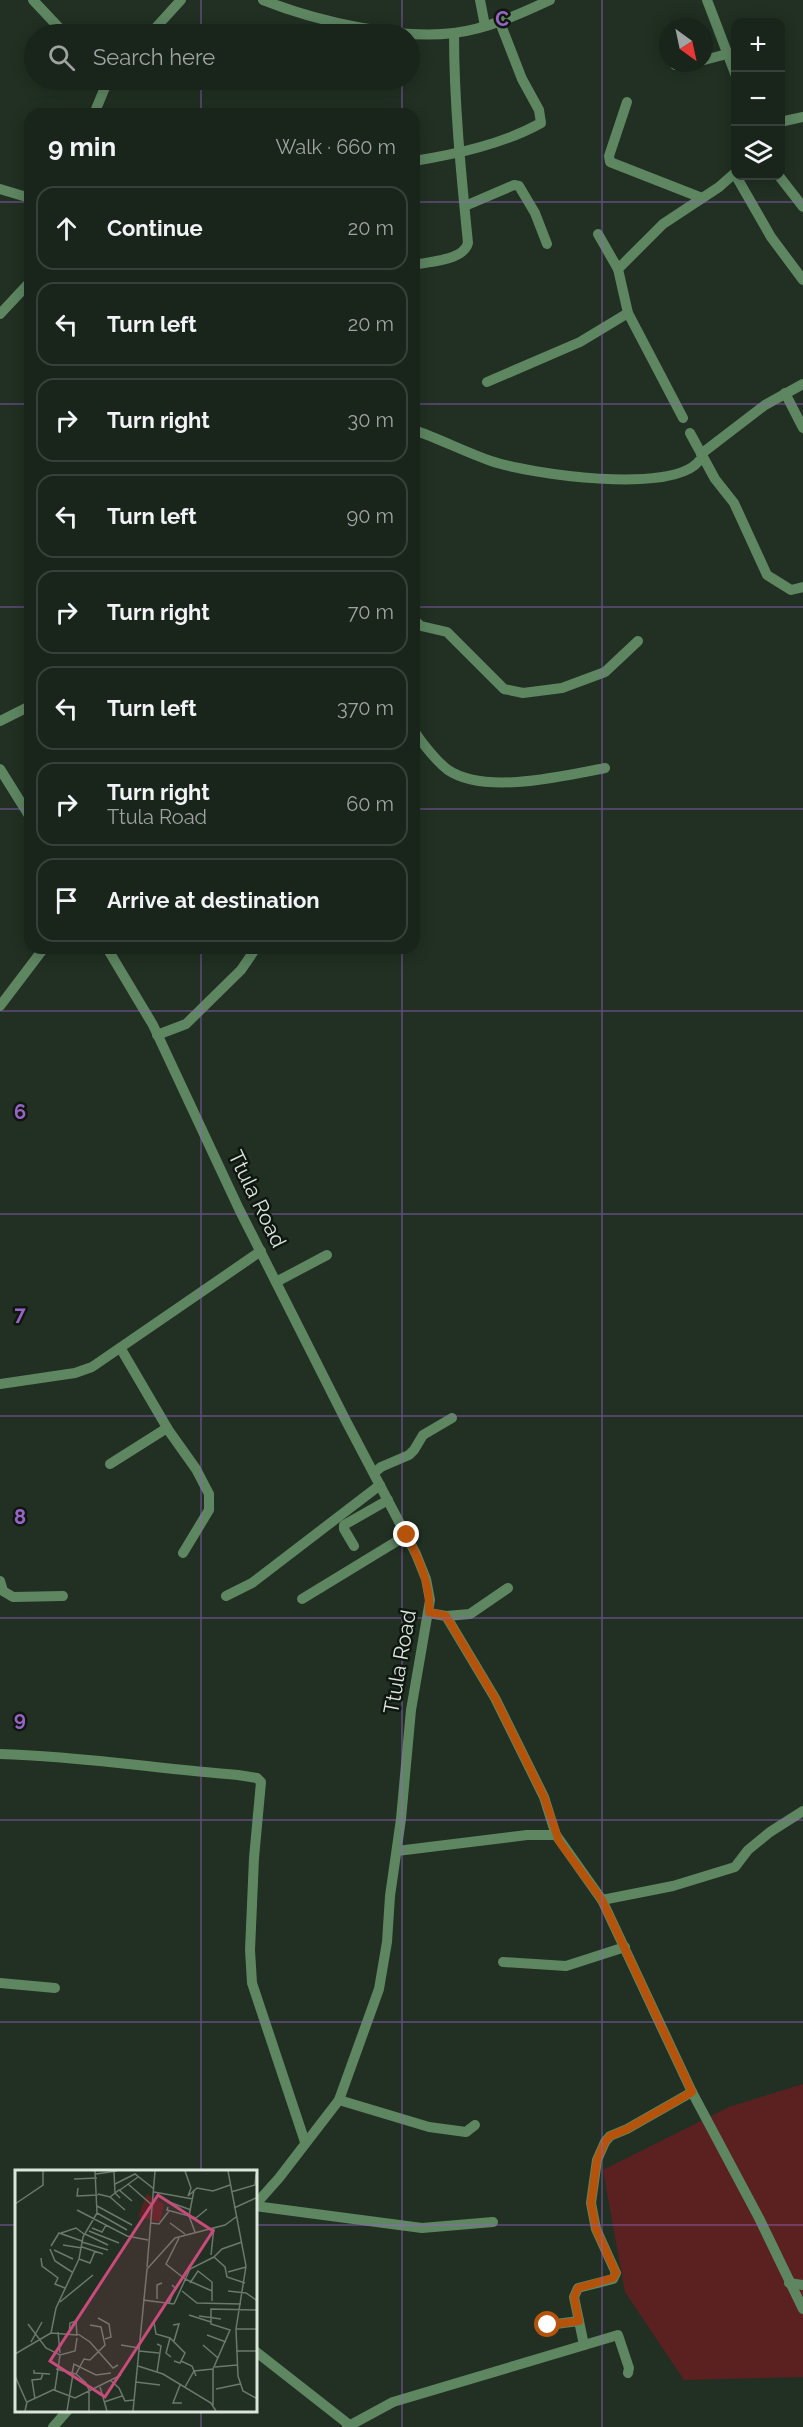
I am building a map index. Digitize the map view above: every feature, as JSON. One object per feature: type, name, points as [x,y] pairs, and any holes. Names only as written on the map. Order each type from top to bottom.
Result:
[{"type":"street","points":[[33,0],[56,24]]},
{"type":"street","points":[[159,24],[181,0]]},
{"type":"street","points":[[263,0],[296,13],[345,24]]},
{"type":"street","points":[[480,0],[485,26]]},
{"type":"street","points":[[420,33],[454,33],[485,26],[550,0]]},
{"type":"street","points":[[707,0],[734,72]]},
{"type":"street","points":[[420,160],[459,153],[501,140],[541,123],[539,110],[522,79],[499,20]]},
{"type":"street","points":[[420,264],[460,255],[466,250],[468,243],[459,153],[454,77],[454,33]]},
{"type":"street","points":[[713,58],[727,54]]},
{"type":"street","points":[[96,108],[104,90]]},
{"type":"street","points":[[627,102],[609,156],[610,162],[702,198]]},
{"type":"street","points":[[785,121],[803,117]]},
{"type":"street","points":[[618,268],[663,224],[731,178]]},
{"type":"street","points":[[739,180],[771,237],[803,280]]},
{"type":"street","points":[[781,180],[803,207]]},
{"type":"street","points":[[465,206],[514,185],[519,186],[535,213],[547,244]]},
{"type":"street","points":[[0,189],[24,196]]},
{"type":"street","points":[[598,234],[618,268],[628,313],[683,418]]},
{"type":"street","points":[[0,314],[24,288]]},
{"type":"street","points":[[487,382],[580,342],[628,313]]},
{"type":"street","points":[[420,432],[490,461],[564,476],[623,480],[668,476],[689,470],[700,457],[784,393],[803,384]]},
{"type":"street","points":[[784,393],[803,428]]},
{"type":"street","points":[[690,433],[700,457],[734,503],[767,574],[791,590],[803,587]]},
{"type":"street","points":[[420,625],[447,632],[504,689],[523,693],[562,688],[605,672],[638,641]]},
{"type":"street","points":[[0,721],[24,709]]},
{"type":"street","points":[[420,740],[449,770],[478,780],[523,782],[605,768]]},
{"type":"street","points":[[0,769],[24,807]]},
{"type":"street","points":[[0,1006],[39,954]]},
{"type":"street","name":"Ttula Road","points":[[111,954],[158,1035],[167,1059],[218,1166],[407,1535],[426,1579],[430,1600],[411,1710],[384,1967],[371,2015],[339,2100],[256,2205]]},
{"type":"street","points":[[158,1035],[186,1024],[241,970],[252,954]]},
{"type":"street","points":[[0,1384],[75,1373],[92,1367],[122,1349],[261,1251]]},
{"type":"street","points":[[276,1282],[327,1255]]},
{"type":"street","points":[[122,1349],[167,1428],[196,1469],[209,1494],[209,1510],[183,1553]]},
{"type":"street","points":[[374,1473],[381,1467],[409,1455],[423,1435],[452,1418]]},
{"type":"street","points":[[110,1464],[167,1428]]},
{"type":"street","points":[[226,1596],[252,1583],[380,1485]]},
{"type":"street","points":[[354,1546],[344,1525],[388,1500]]},
{"type":"street","points":[[302,1599],[407,1535]]},
{"type":"street","points":[[0,1581],[3,1591],[13,1597],[63,1596]]},
{"type":"street","points":[[429,1612],[446,1616],[470,1614],[508,1588]]},
{"type":"street","points":[[446,1616],[495,1698],[544,1797],[556,1834],[602,1900],[692,2092],[803,2309]]},
{"type":"street","points":[[0,1754],[65,1757],[238,1775],[257,1778],[261,1782],[254,1858],[250,1950],[252,1983],[306,2142]]},
{"type":"street","points":[[602,1900],[673,1886],[735,1867],[748,1850],[770,1832],[803,1811]]},
{"type":"street","points":[[397,1851],[527,1835],[556,1834]]},
{"type":"street","points":[[502,1962],[566,1966],[625,1947]]},
{"type":"street","points":[[0,1983],[55,1988]]},
{"type":"street","points":[[584,2345],[574,2297],[578,2288],[613,2278],[616,2273],[596,2229],[591,2203],[597,2160],[610,2136],[636,2125],[692,2092]]},
{"type":"street","points":[[339,2100],[429,2127],[466,2132],[475,2125]]},
{"type":"street","points":[[256,2206],[422,2228],[493,2222]]},
{"type":"street","points":[[789,2283],[803,2285]]},
{"type":"street","points":[[548,2325],[579,2321]]},
{"type":"street","points":[[256,2352],[350,2426],[393,2402],[618,2335],[629,2368],[628,2373]]},
{"type":"street","points":[[52,2427],[66,2412]]},
{"type":"shaded area","points":[[803,2084],[803,2377],[684,2380],[625,2292],[603,2170],[729,2107]]},
{"type":"route","points":[[407,1535],[426,1579],[430,1600],[429,1612],[446,1616],[495,1698],[550,1810],[559,1841],[602,1900],[692,2092],[670,2106],[610,2136],[605,2142],[597,2160],[591,2203],[596,2229],[616,2273],[613,2278],[578,2288],[574,2297],[579,2321],[548,2325]]}]
